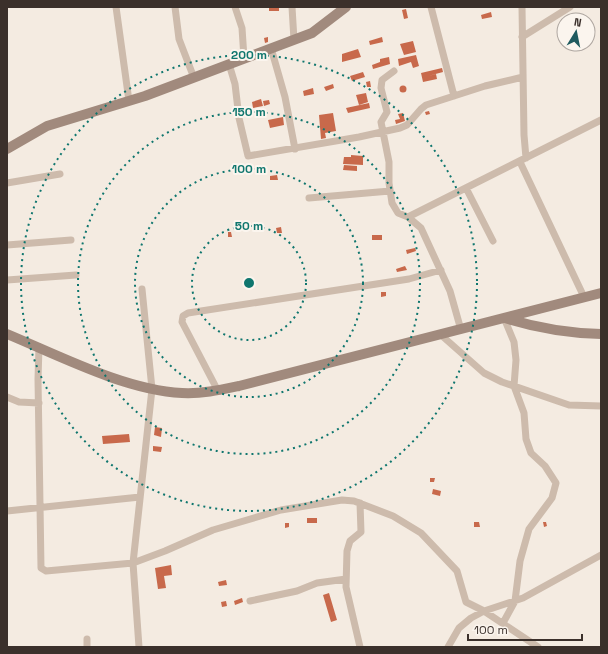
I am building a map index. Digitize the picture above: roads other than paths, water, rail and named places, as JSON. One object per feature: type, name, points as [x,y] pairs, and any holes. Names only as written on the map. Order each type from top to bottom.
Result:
[{"type":"main road","points":[[7,149],[47,126],[129,101],[312,33],[346,7]]},
{"type":"main road","points":[[7,334],[105,374],[152,389],[183,393],[218,391],[601,293]]},
{"type":"main road","points":[[504,318],[539,328],[576,333],[601,334]]},
{"type":"street","points":[[116,7],[129,101]]},
{"type":"street","points":[[175,7],[178,39],[194,78]]},
{"type":"street","points":[[235,7],[242,28],[244,58]]},
{"type":"street","points":[[292,7],[294,40]]},
{"type":"street","points":[[431,7],[454,96]]},
{"type":"street","points":[[522,7],[523,160],[584,297]]},
{"type":"street","points":[[522,37],[570,7]]},
{"type":"street","points":[[271,48],[285,97],[295,149]]},
{"type":"street","points":[[229,64],[235,84],[239,118],[248,156],[295,149],[400,128],[407,125],[426,105],[485,86],[523,77]]},
{"type":"street","points":[[394,71],[382,80],[381,88],[387,112],[381,122],[389,162],[392,203],[398,213],[408,217],[421,228],[450,291],[460,330]]},
{"type":"street","points":[[408,217],[601,120]]},
{"type":"street","points":[[7,183],[60,174]]},
{"type":"street","points":[[466,188],[493,242]]},
{"type":"street","points":[[309,198],[390,191]]},
{"type":"street","points":[[7,245],[72,240]]},
{"type":"street","points":[[218,391],[182,322],[183,316],[188,313],[409,279],[441,270]]},
{"type":"street","points":[[7,280],[76,275]]},
{"type":"street","points":[[139,647],[133,562],[152,389],[142,289]]},
{"type":"street","points":[[503,623],[515,601],[524,542],[529,529],[552,498],[556,483],[545,466],[531,453],[526,439],[524,413],[514,386],[516,360],[514,342],[504,318]]},
{"type":"street","points":[[441,335],[484,373],[502,382],[569,405],[601,406]]},
{"type":"street","points":[[40,347],[39,403],[41,568],[46,571],[133,562],[165,551],[213,530],[261,516],[331,500],[354,501],[393,516],[421,533],[457,571],[466,602],[484,611],[538,647]]},
{"type":"street","points":[[7,397],[19,402],[39,403]]},
{"type":"street","points":[[7,512],[140,497]]},
{"type":"street","points":[[360,503],[361,532],[350,541],[347,551],[346,579],[346,588],[360,647]]},
{"type":"street","points":[[448,647],[459,628],[484,611],[515,601],[601,555]]},
{"type":"street","points":[[250,601],[297,591],[317,584],[346,579]]},
{"type":"street","points":[[87,639],[87,647]]}]
